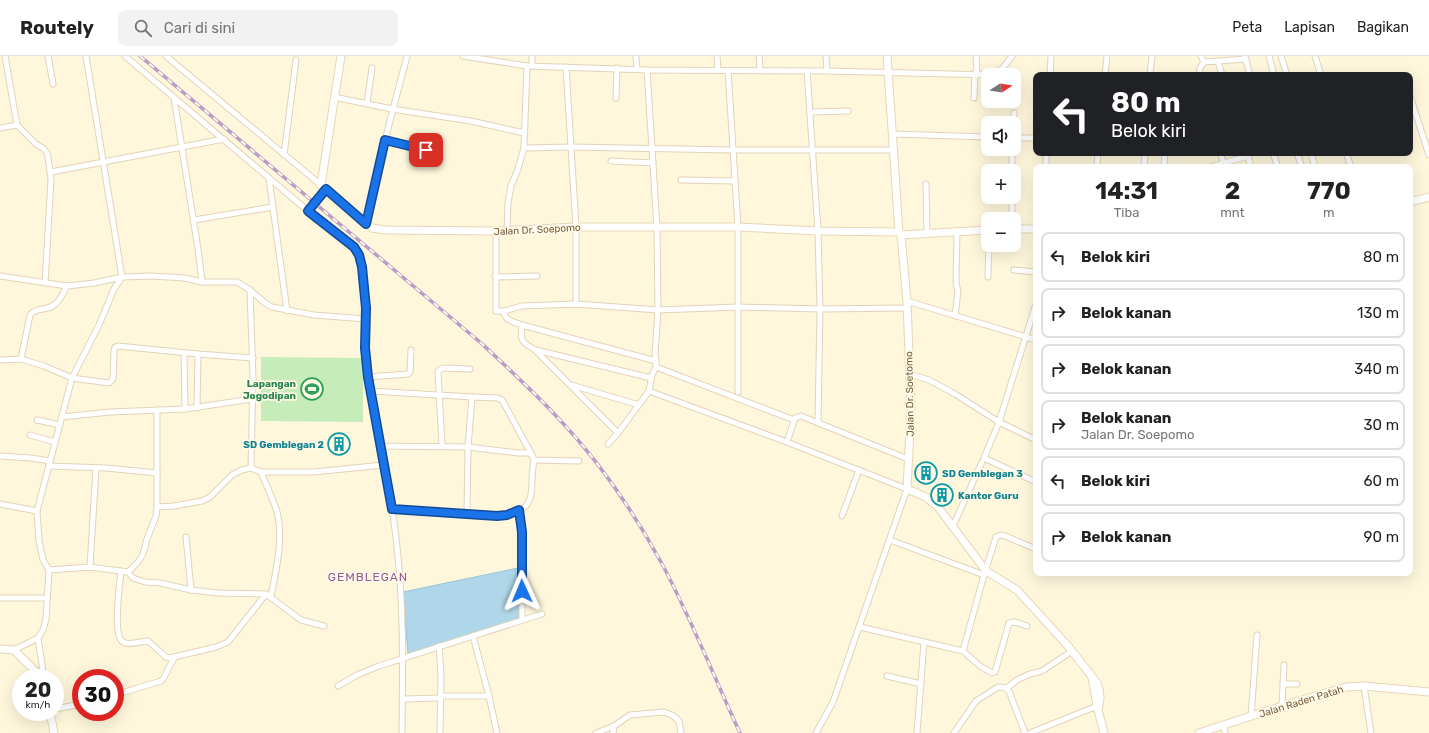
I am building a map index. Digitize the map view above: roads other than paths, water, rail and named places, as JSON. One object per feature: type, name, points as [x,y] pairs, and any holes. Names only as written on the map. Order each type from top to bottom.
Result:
[{"type":"street","points":[[5,56],[17,125],[47,153],[51,172],[45,284]]},
{"type":"street","points":[[48,56],[53,84]]},
{"type":"street","points":[[0,649],[14,650],[38,638],[43,630],[46,619],[49,570],[43,560],[39,541],[37,511],[72,378],[99,325],[114,289],[122,277],[86,56]]},
{"type":"street","points":[[124,56],[308,211],[354,247],[357,252],[362,267],[366,308],[365,348],[368,377],[392,509],[401,610],[403,658],[402,733]]},
{"type":"street","points":[[166,56],[323,187]]},
{"type":"street","points":[[308,211],[323,187],[334,97],[341,56]]},
{"type":"street","points":[[366,224],[392,110],[407,56]]},
{"type":"street","points":[[463,56],[529,66],[647,70],[976,73],[991,75],[1003,68],[1012,56]]},
{"type":"street","points":[[507,231],[508,203],[511,186],[524,148],[529,66],[532,56]]},
{"type":"street","points":[[636,56],[637,69]]},
{"type":"street","points":[[717,56],[718,70]]},
{"type":"street","points":[[759,56],[760,71]]},
{"type":"street","points":[[826,56],[826,71]]},
{"type":"street","name":"Jalan Dr. Soetomo","points":[[887,56],[900,234],[907,305],[912,419],[907,489]]},
{"type":"street","points":[[974,98],[976,56]]},
{"type":"street","points":[[1050,72],[1051,56]]},
{"type":"street","points":[[1105,72],[1107,56]]},
{"type":"street","points":[[1150,72],[1152,56]]},
{"type":"street","points":[[1201,56],[1204,62]]},
{"type":"street","points":[[1269,56],[1273,72]]},
{"type":"street","points":[[1281,56],[1285,72]]},
{"type":"street","points":[[1315,56],[1320,72]]},
{"type":"street","points":[[1199,72],[1204,62],[1245,58],[1249,72]]},
{"type":"street","points":[[284,155],[296,60]]},
{"type":"street","points":[[1218,60],[1221,72]]},
{"type":"street","points":[[566,67],[576,227],[576,304]]},
{"type":"street","points":[[367,103],[372,68]]},
{"type":"street","points":[[616,98],[617,68]]},
{"type":"street","points":[[608,444],[649,391],[651,378],[656,364],[655,354],[658,310],[657,228],[647,70]]},
{"type":"street","points":[[728,71],[738,228],[738,392]]},
{"type":"street","points":[[807,72],[818,231],[820,309],[818,423]]},
{"type":"street","points":[[334,97],[367,103],[392,110],[471,121],[524,132]]},
{"type":"street","points":[[174,98],[194,220],[202,282]]},
{"type":"street","points":[[1413,105],[1429,155]]},
{"type":"street","points":[[810,112],[848,111]]},
{"type":"street","points":[[0,128],[17,125]]},
{"type":"street","points":[[893,134],[981,137]]},
{"type":"street","points":[[1021,138],[1033,138]]},
{"type":"street","points":[[51,172],[224,139]]},
{"type":"street","points":[[385,140],[426,150]]},
{"type":"street","points":[[524,148],[571,147],[732,150],[894,150]]},
{"type":"street","points":[[1226,164],[1245,156]]},
{"type":"street","points":[[611,161],[653,163]]},
{"type":"street","points":[[269,178],[287,311]]},
{"type":"street","points":[[681,180],[735,182]]},
{"type":"street","points":[[926,184],[927,234]]},
{"type":"street","name":"Jalan Dr. Soepomo","points":[[323,187],[366,224],[372,228],[385,230],[507,231],[576,227],[738,228],[900,234],[927,234],[981,230]]},
{"type":"street","points":[[1413,201],[1429,197]]},
{"type":"street","points":[[194,220],[273,207]]},
{"type":"street","points":[[1021,229],[1033,229]]},
{"type":"street","points":[[496,231],[496,311],[504,311],[522,306],[576,304],[658,310],[738,307],[820,309],[907,305],[955,316],[1033,339]]},
{"type":"street","points":[[955,316],[958,292],[956,283],[957,231]]},
{"type":"street","points":[[988,276],[989,252]]},
{"type":"street","points":[[1014,270],[1033,272]]},
{"type":"street","points":[[0,276],[45,284],[67,286],[94,283],[122,277],[151,276],[185,278],[202,282],[237,282],[272,307],[314,315],[366,319]]},
{"type":"street","points":[[495,277],[537,276]]},
{"type":"street","points":[[21,359],[30,315],[36,310],[54,306],[67,286]]},
{"type":"street","points":[[250,290],[253,358],[251,468]]},
{"type":"street","points":[[504,311],[504,314],[508,320],[522,326],[656,364],[794,420]]},
{"type":"street","points":[[1033,313],[999,422],[984,458],[1033,481]]},
{"type":"street","points":[[522,326],[522,341],[524,344],[534,349],[651,378]]},
{"type":"street","points":[[0,360],[21,359],[44,366],[72,378],[105,383],[111,382],[113,379],[114,351],[118,346],[253,358]]},
{"type":"street","points":[[534,349],[618,432]]},
{"type":"street","points":[[368,377],[408,374],[410,372],[411,350]]},
{"type":"street","points":[[184,352],[185,409]]},
{"type":"street","points":[[197,408],[198,354]]},
{"type":"street","points":[[442,446],[438,371],[446,368],[470,370]]},
{"type":"street","points":[[910,374],[935,383],[999,422],[1033,439]]},
{"type":"street","points":[[569,384],[639,405]]},
{"type":"street","points":[[371,391],[472,398],[498,398],[502,400],[534,460],[533,490],[530,501],[519,510],[507,515],[497,516],[392,509]]},
{"type":"street","points":[[649,391],[787,442],[930,499],[954,526],[985,573]]},
{"type":"street","points":[[467,514],[468,447],[472,398]]},
{"type":"street","points":[[62,417],[197,408],[252,399]]},
{"type":"street","points":[[128,572],[138,562],[142,554],[156,516],[157,410]]},
{"type":"street","points":[[787,442],[794,420],[799,416],[908,459]]},
{"type":"street","points":[[37,420],[60,425]]},
{"type":"street","points":[[30,435],[55,442]]},
{"type":"street","points":[[380,446],[468,447],[518,453],[531,453]]},
{"type":"street","points":[[0,456],[31,458],[50,464],[157,473]]},
{"type":"street","points":[[534,460],[579,461]]},
{"type":"street","points":[[954,526],[982,462]]},
{"type":"street","points":[[157,507],[174,506],[202,501],[210,496],[232,475],[242,470],[251,468],[261,472],[314,472],[383,464]]},
{"type":"street","points":[[90,567],[96,468]]},
{"type":"street","points":[[842,516],[859,470]]},
{"type":"street","points":[[121,571],[117,614],[118,635],[120,640],[128,644],[148,641],[166,657],[174,658],[216,647],[228,642],[269,595],[278,558],[280,528],[277,512],[261,472]]},
{"type":"street","points":[[816,733],[833,702],[907,489]]},
{"type":"street","points":[[0,504],[37,511]]},
{"type":"street","points":[[519,510],[522,532],[522,620]]},
{"type":"street","points":[[963,651],[995,540],[999,535],[1014,538],[1033,548]]},
{"type":"street","points":[[186,538],[192,590]]},
{"type":"street","points":[[890,540],[985,573],[1017,590],[1072,650],[1097,683],[1100,693],[1100,702],[1097,707],[1030,733]]},
{"type":"street","points":[[49,570],[90,567],[128,572],[133,578],[145,582],[160,583],[192,590],[218,593],[269,595],[301,620],[324,626]]},
{"type":"street","points":[[0,598],[47,598]]},
{"type":"street","points":[[338,686],[357,675],[379,666],[542,614]]},
{"type":"street","points":[[860,627],[963,651],[990,673],[994,673],[1009,623],[1015,622],[1027,626]]},
{"type":"street","points":[[1251,717],[1257,635]]},
{"type":"street","points":[[473,636],[497,733]]},
{"type":"street","points":[[38,638],[42,669]]},
{"type":"street","points":[[917,733],[924,642]]},
{"type":"street","points":[[439,646],[441,697],[440,733]]},
{"type":"street","points":[[14,650],[34,669]]},
{"type":"street","points":[[954,733],[976,701],[998,688],[1007,688],[1021,678],[1042,671],[1072,650]]},
{"type":"street","points":[[124,692],[161,681],[174,658]]},
{"type":"street","points":[[1282,706],[1284,665]]},
{"type":"street","points":[[887,676],[921,684]]},
{"type":"street","points":[[1283,684],[1297,684]]},
{"type":"street","points":[[1364,686],[1372,733]]},
{"type":"street","name":"Jalan Raden Patah","points":[[1199,733],[1346,687],[1364,686],[1429,692]]},
{"type":"street","points":[[1007,688],[1013,698],[1025,733]]},
{"type":"street","points":[[402,698],[489,696]]},
{"type":"street","points":[[1097,707],[1104,733]]},
{"type":"street","points":[[596,733],[614,726],[630,715],[664,712],[672,715],[679,721],[681,733]]},
{"type":"street","points":[[52,721],[54,733]]},
{"type":"street","points":[[1224,725],[1225,733]]},
{"type":"street","points":[[613,733],[614,726]]},
{"type":"water","points":[[518,568],[519,620],[408,654],[403,592]]},
{"type":"railway","points":[[140,56],[481,343],[550,409],[574,435],[627,505],[661,562],[692,625],[740,733]]},
{"type":"place","name":"Lapangan Jogodipan","points":[[312,389]]},
{"type":"place","name":"SD Gemblegan 2","points":[[339,444]]},
{"type":"place","name":"SD Gemblegan 3","points":[[926,473]]},
{"type":"place","name":"Kantor Guru","points":[[942,495]]},
{"type":"district","name":"GEMBLEGAN","points":[[368,577]]}]
